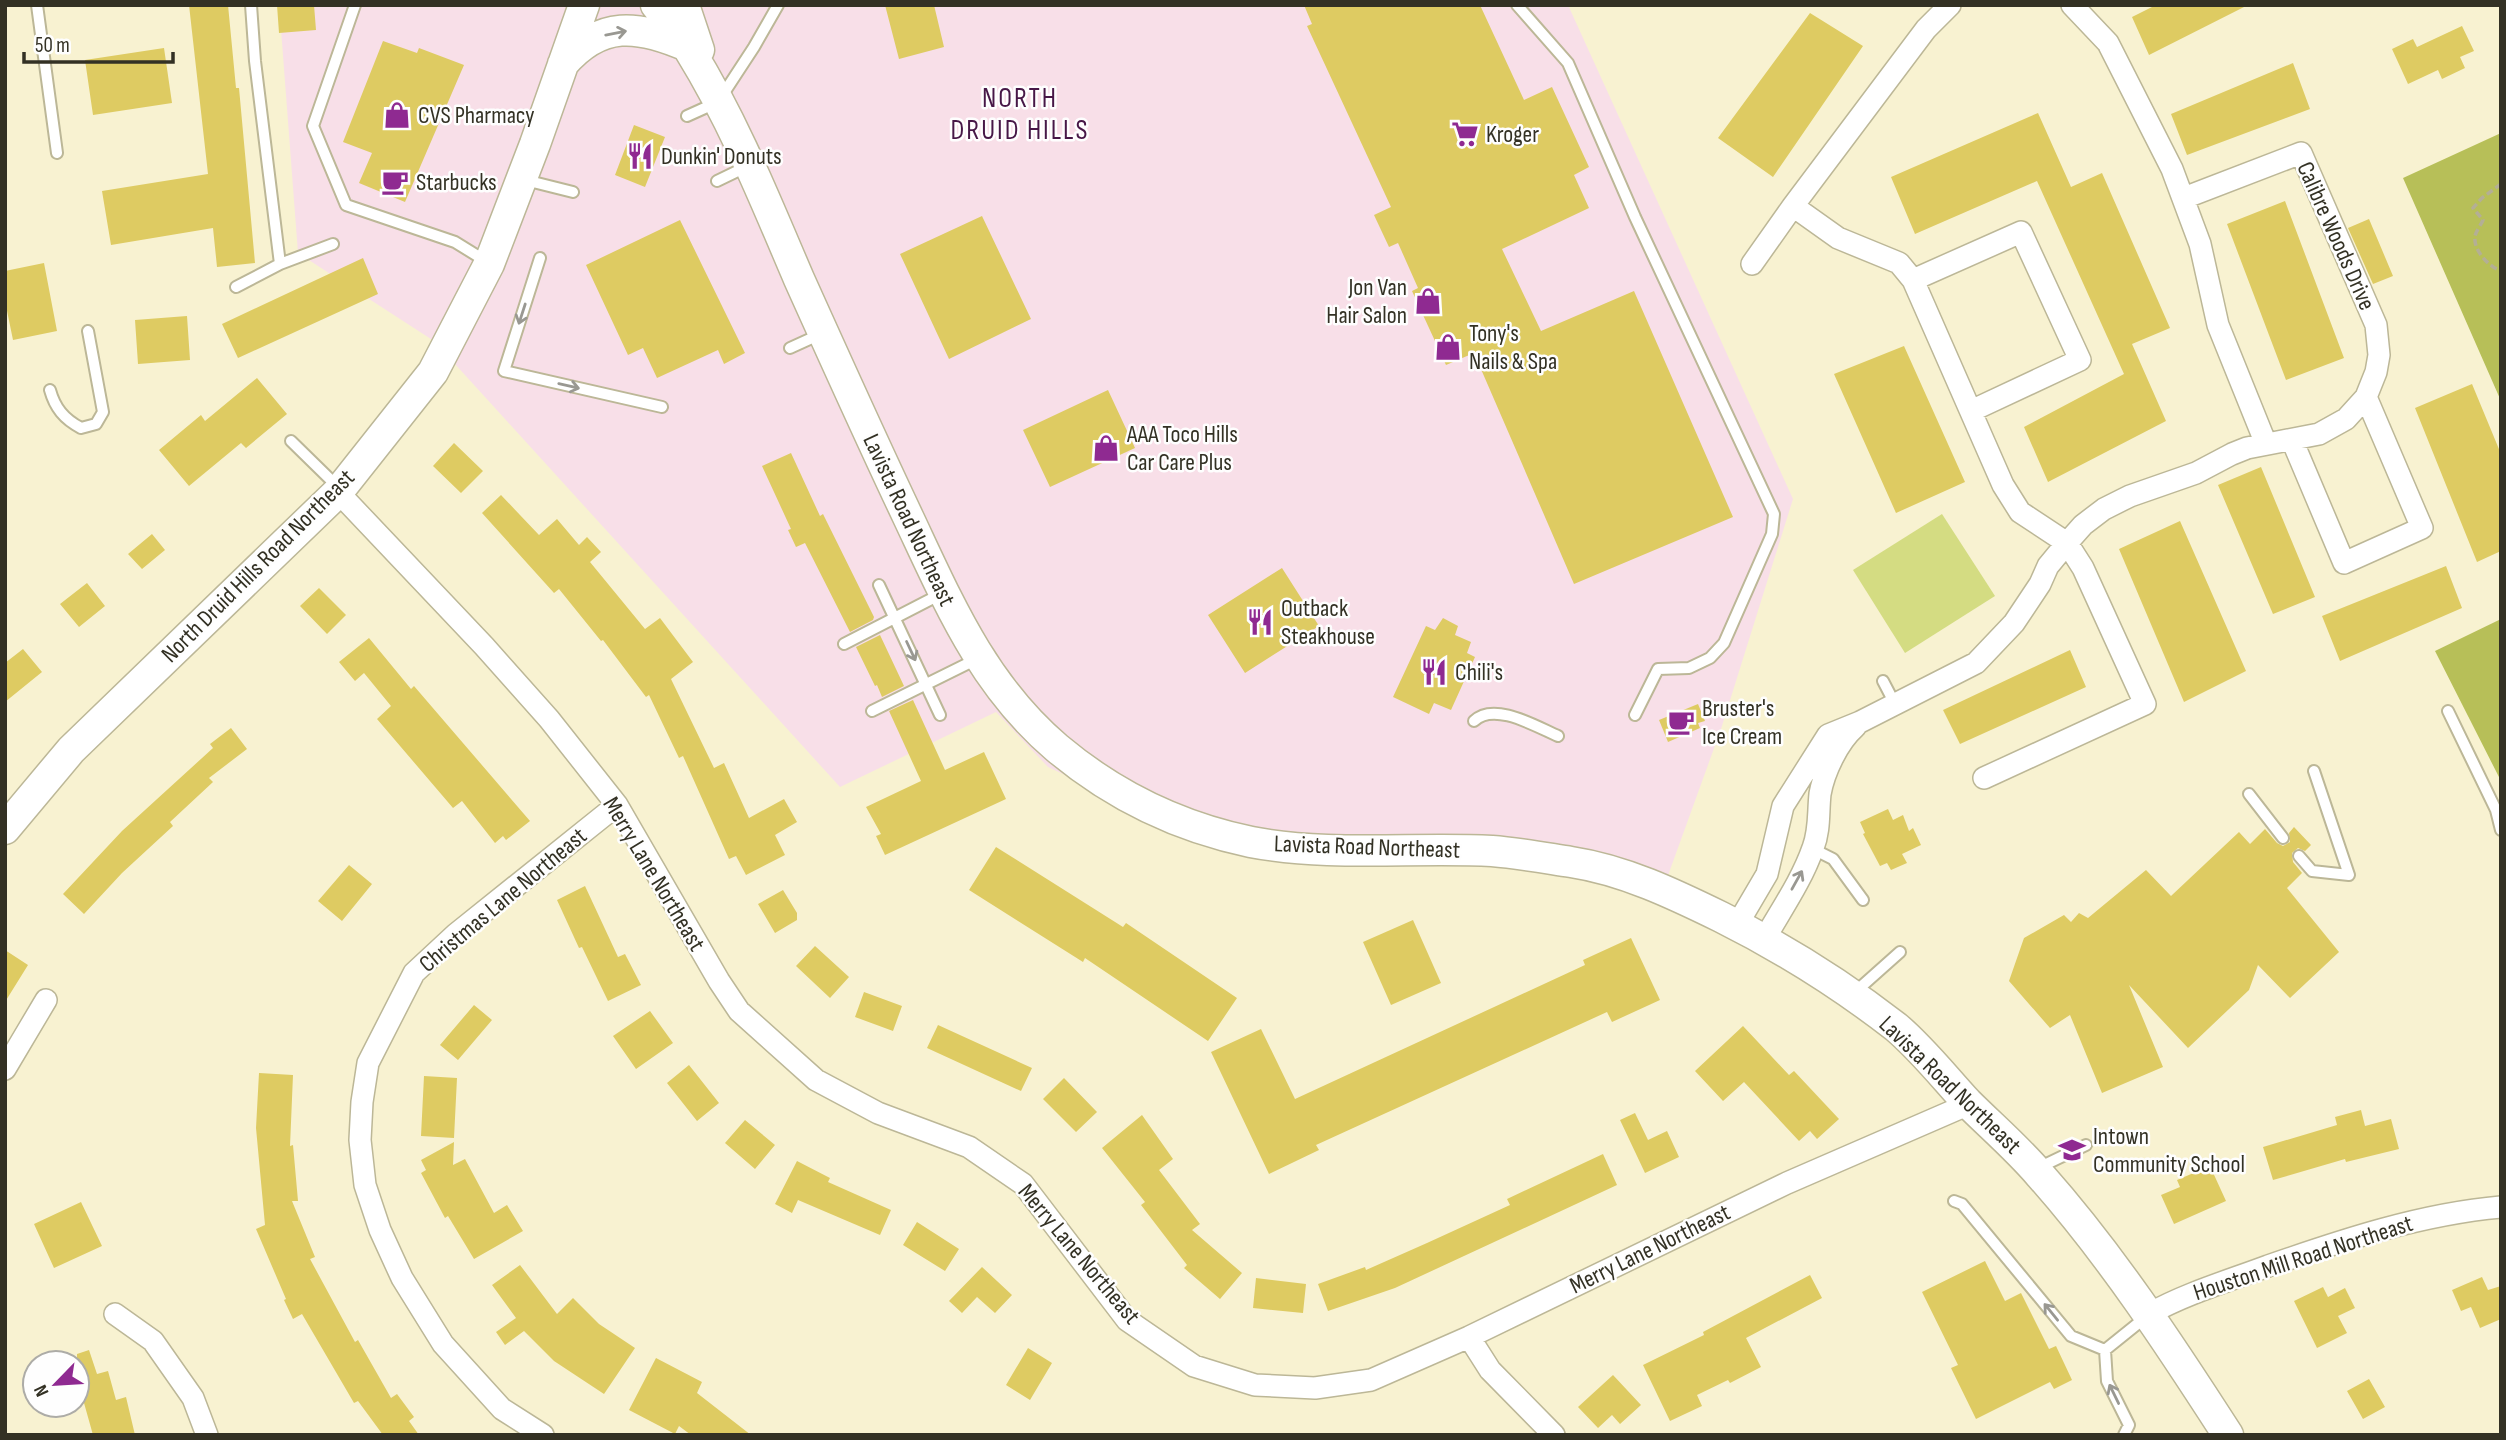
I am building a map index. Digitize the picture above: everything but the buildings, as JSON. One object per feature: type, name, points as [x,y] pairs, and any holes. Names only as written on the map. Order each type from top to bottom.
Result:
[{"type":"main road","name":"North Druid Hills Road Northeast","points":[[7,824],[71,750],[339,491],[433,372],[489,264],[584,5]]},
{"type":"main road","name":"Lavista Road Northeast","points":[[656,5],[687,46],[715,94],[957,621],[997,685],[1027,720],[1059,750],[1115,789],[1168,817],[1255,843],[1315,849],[1494,852],[1580,863],[1650,884],[1764,940],[1852,995],[1901,1031],[2036,1170],[2150,1314],[2228,1435]]},
{"type":"main road","points":[[684,5],[715,94]]},
{"type":"main road","points":[[561,67],[579,46],[596,37],[620,31],[638,29],[687,46]]},
{"type":"street","points":[[1752,264],[1926,29],[1950,5]]},
{"type":"street","points":[[2080,8],[2115,55],[2185,198],[2200,244],[2218,325],[2266,444]]},
{"type":"street","name":"Calibre Woods Drive","points":[[1737,925],[1768,874],[1777,822],[1783,806],[1828,736],[1976,663],[2028,604],[2048,566],[2067,543],[2083,525],[2104,509],[2130,496],[2196,473],[2232,454],[2266,444],[2319,434],[2346,419],[2366,397],[2376,372],[2379,355],[2376,326],[2301,153],[2185,198]]},
{"type":"street","points":[[1793,206],[1838,238],[1899,263],[1913,280],[2003,485],[2020,512],[2067,543],[2083,568],[2146,704],[1984,778]]},
{"type":"street","points":[[1913,280],[2021,232],[2080,360],[1971,411]]},
{"type":"street","points":[[2292,440],[2344,564],[2422,528],[2366,397]]},
{"type":"street","name":"Merry Lane Northeast","points":[[339,491],[549,719],[617,805],[739,1011],[816,1080],[878,1113],[969,1147],[1023,1184],[1127,1320],[1195,1366],[1255,1385],[1315,1388],[1371,1380],[1469,1337],[1787,1183],[1969,1104]]},
{"type":"street","name":"Calibre Woods Drive","points":[[1764,940],[1813,849],[1818,832],[1823,780],[1838,747],[1860,722]]},
{"type":"street","name":"Christmas Lane Northeast","points":[[543,1435],[502,1409],[443,1344],[402,1278],[380,1230],[365,1185],[360,1140],[362,1102],[368,1063],[414,973],[456,934],[617,805]]},
{"type":"street","points":[[5,1069],[46,1000]]},
{"type":"street","name":"Houston Mill Road Northeast","points":[[2150,1314],[2191,1294],[2337,1242],[2416,1221],[2501,1207]]},
{"type":"street","points":[[115,1314],[153,1341],[193,1398],[207,1435]]},
{"type":"street","points":[[1469,1337],[1490,1370],[1553,1435]]},
{"type":"lane","points":[[37,5],[57,153]]},
{"type":"lane","points":[[251,5],[255,61],[280,264]]},
{"type":"lane","points":[[355,5],[313,126],[346,205],[455,242],[489,264]]},
{"type":"lane","points":[[687,116],[715,94],[778,5]]},
{"type":"lane","points":[[1517,5],[1568,63],[1635,216],[1758,485],[1774,514],[1772,534],[1724,643],[1710,658],[1689,668],[1658,669],[1635,715]]},
{"type":"lane","points":[[717,181],[748,166]]},
{"type":"lane","points":[[522,179],[573,192]]},
{"type":"lane","points":[[236,287],[280,264],[333,243]]},
{"type":"lane","points":[[540,258],[504,371],[663,407]]},
{"type":"lane","points":[[50,390],[54,404],[67,420],[80,428],[96,424],[103,412],[88,331]]},
{"type":"lane","points":[[790,348],[823,333]]},
{"type":"lane","points":[[291,442],[339,491]]},
{"type":"lane","points":[[879,585],[940,715]]},
{"type":"lane","points":[[844,644],[944,593]]},
{"type":"lane","points":[[872,711],[979,658]]},
{"type":"lane","points":[[1883,681],[1895,704]]},
{"type":"lane","points":[[2448,711],[2496,810],[2501,830]]},
{"type":"lane","points":[[1474,721],[1489,712],[1500,713],[1521,719],[1558,736]]},
{"type":"lane","points":[[2299,856],[2312,870],[2349,875],[2314,771]]},
{"type":"lane","points":[[2249,794],[2283,838]]},
{"type":"lane","points":[[1813,849],[1833,859],[1863,900]]},
{"type":"lane","points":[[1852,995],[1900,952]]},
{"type":"lane","points":[[2036,1170],[2086,1145]]},
{"type":"lane","points":[[1954,1201],[1962,1204],[2071,1336],[2105,1350]]},
{"type":"lane","points":[[2105,1350],[2150,1314]]},
{"type":"lane","points":[[2105,1350],[2107,1381],[2129,1425],[2124,1435]]},
{"type":"path","points":[[2501,184],[2473,208],[2483,220],[2476,234],[2477,250],[2493,268],[2501,271]]},
{"type":"shaded area","points":[[288,5],[1568,5],[1793,499],[1721,729],[1662,892],[1499,849],[1412,857],[1131,806],[1048,767],[996,712],[840,787],[434,341],[298,253],[281,29]]},
{"type":"green space","points":[[2501,133],[2501,401],[2403,178]]},
{"type":"green space","points":[[1942,514],[1995,596],[1905,653],[1853,570]]},
{"type":"green space","points":[[2501,619],[2501,781],[2435,651]]},
{"type":"place","name":"CVS Pharmacy","points":[[397,115]]},
{"type":"place","name":"Kroger","points":[[1465,134]]},
{"type":"place","name":"Dunkin' Donuts","points":[[640,156]]},
{"type":"place","name":"Starbucks","points":[[395,182]]},
{"type":"place","name":"Jon Van Hair Salon","points":[[1428,301]]},
{"type":"place","name":"Tony's Nails & Spa","points":[[1448,347]]},
{"type":"place","name":"AAA Toco Hills Car Care Plus","points":[[1106,448]]},
{"type":"place","name":"Outback Steakhouse","points":[[1260,622]]},
{"type":"place","name":"Chili's","points":[[1434,672]]},
{"type":"place","name":"Bruster's Ice Cream","points":[[1681,722]]},
{"type":"place","name":"Intown Community School","points":[[2072,1150]]},
{"type":"district","name":"NORTH DRUID HILLS","points":[[1020,114]]}]
